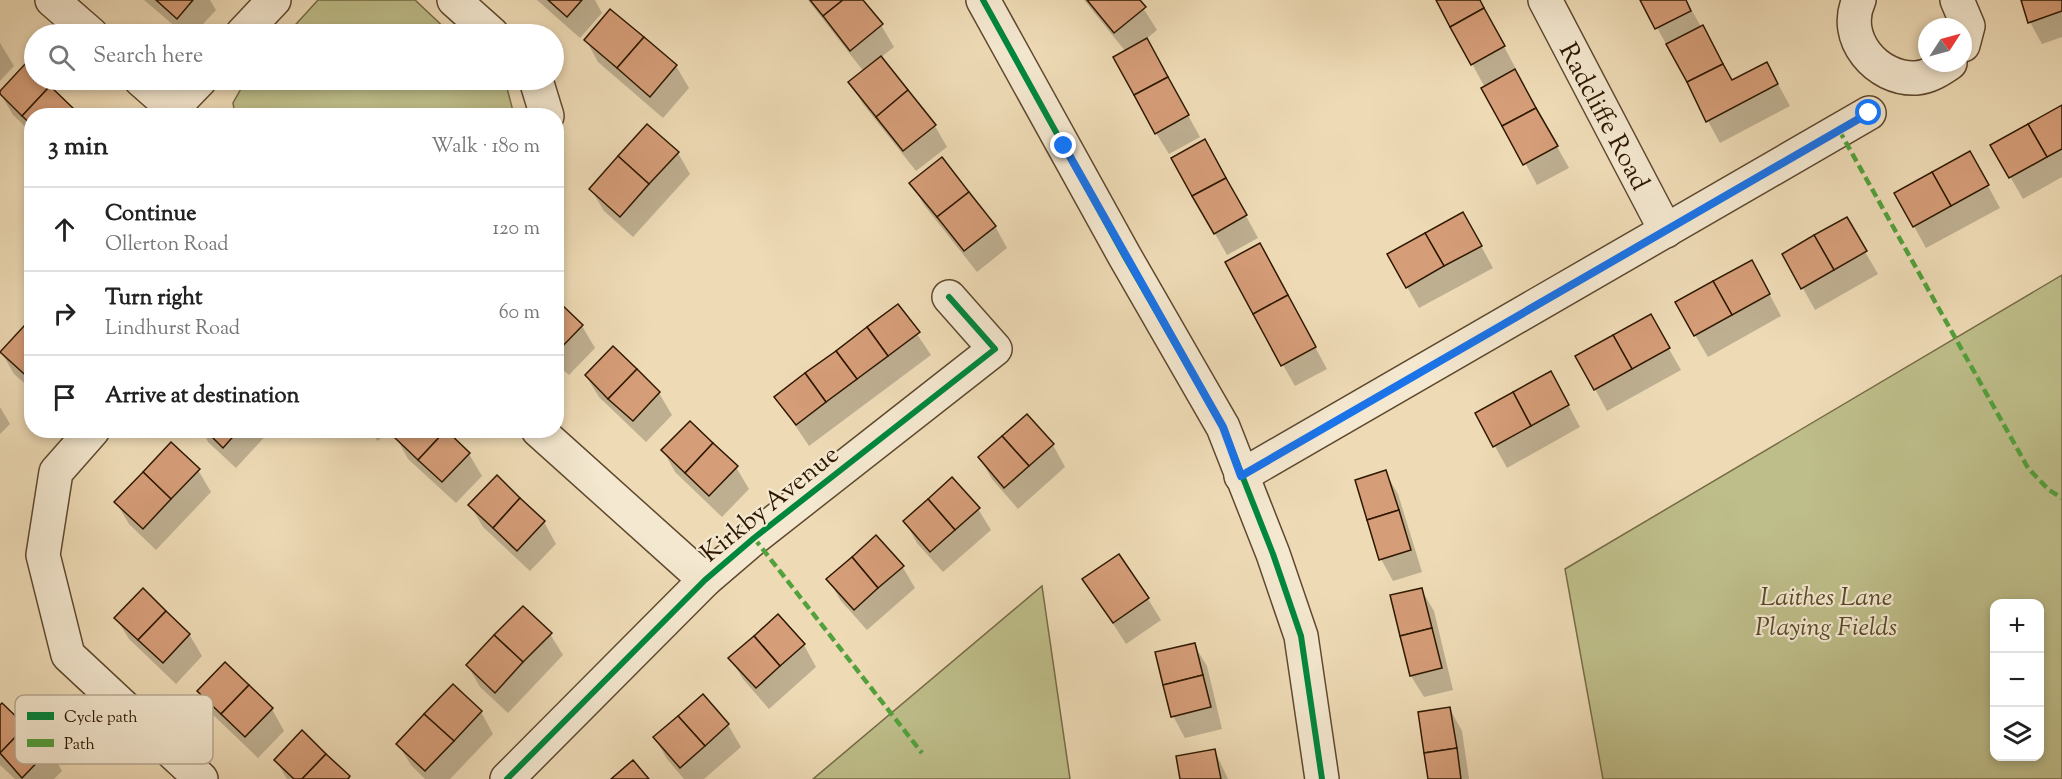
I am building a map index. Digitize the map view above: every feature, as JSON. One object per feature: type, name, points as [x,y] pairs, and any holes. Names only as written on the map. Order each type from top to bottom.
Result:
[{"type":"street","points":[[52,0],[80,24]]},
{"type":"street","points":[[251,24],[274,0]]},
{"type":"street","points":[[454,0],[481,24]]},
{"type":"street","points":[[983,0],[1124,255],[1223,427],[1273,554],[1301,636],[1322,779]]},
{"type":"street","name":"Radcliffe Road","points":[[1545,0],[1666,231]]},
{"type":"street","points":[[1859,0],[1854,24],[1858,42],[1867,57],[1880,69],[1899,76],[1918,78],[1937,72]]},
{"type":"street","points":[[1957,0],[1965,18]]},
{"type":"street","points":[[153,90],[173,108]]},
{"type":"street","points":[[181,108],[193,90]]},
{"type":"street","points":[[539,90],[545,108]]},
{"type":"street","points":[[1241,476],[1869,113]]},
{"type":"street","name":"Kirkby Avenue","points":[[507,779],[705,580],[754,538],[995,349],[949,297]]},
{"type":"street","points":[[86,438],[56,472],[43,555],[68,655],[111,695]]},
{"type":"street","points":[[547,438],[705,580]]},
{"type":"street","points":[[185,764],[201,779]]},
{"type":"green space","points":[[318,0],[415,0],[440,24],[296,24]]},
{"type":"green space","points":[[240,90],[508,90],[512,108],[234,108],[233,103]]},
{"type":"green space","name":"Laithes Lane Playing Fields","points":[[2062,275],[2062,779],[1603,779],[1565,569]]},
{"type":"green space","points":[[1042,586],[1070,779],[813,779]]},
{"type":"building","points":[[156,0],[193,0],[177,19]]},
{"type":"building","points":[[548,0],[582,0],[567,17]]},
{"type":"building","points":[[810,0],[843,0],[823,16]]},
{"type":"building","points":[[843,0],[863,0],[883,24],[850,51],[823,16]]},
{"type":"building","points":[[1087,0],[1140,0],[1146,7],[1114,33]]},
{"type":"building","points":[[1436,0],[1480,0],[1484,8],[1450,27]]},
{"type":"building","points":[[1640,0],[1686,0],[1691,11],[1655,29]]},
{"type":"building","points":[[2021,0],[2062,0],[2062,11],[2028,23]]},
{"type":"building","points":[[1484,8],[1505,46],[1471,65],[1450,27]]},
{"type":"building","points":[[610,9],[644,37],[617,68],[584,40]]},
{"type":"building","points":[[1703,25],[1723,64],[1687,82],[1666,44]]},
{"type":"building","points":[[644,37],[677,65],[650,97],[617,68]]},
{"type":"building","points":[[1147,38],[1168,77],[1134,95],[1113,57]]},
{"type":"building","points":[[881,56],[908,90],[876,117],[848,82]]},
{"type":"building","points":[[1767,62],[1778,84],[1706,122],[1687,82],[1723,64],[1732,80]]},
{"type":"building","points":[[24,65],[24,90],[46,90],[29,108],[24,108],[22,116],[0,94],[0,91]]},
{"type":"building","points":[[1515,69],[1536,108],[1502,126],[1481,88]]},
{"type":"building","points":[[1168,77],[1189,115],[1155,134],[1134,95]]},
{"type":"building","points":[[46,90],[54,90],[73,108],[29,108]]},
{"type":"building","points":[[908,90],[936,125],[903,151],[876,117]]},
{"type":"building","points":[[2062,105],[2062,149],[2047,157],[2028,124]]},
{"type":"building","points":[[1536,108],[1558,146],[1523,165],[1502,126]]},
{"type":"building","points":[[647,124],[679,152],[649,184],[618,156]]},
{"type":"building","points":[[2028,124],[2047,157],[2009,178],[1990,145]]},
{"type":"building","points":[[1205,139],[1226,178],[1192,196],[1171,158]]},
{"type":"building","points":[[1970,151],[1989,185],[1951,206],[1932,172]]},
{"type":"building","points":[[618,156],[649,184],[620,217],[589,189]]},
{"type":"building","points":[[942,157],[969,192],[937,217],[909,183]]},
{"type":"building","points":[[1932,172],[1951,206],[1913,227],[1894,193]]},
{"type":"building","points":[[1226,178],[1247,215],[1214,234],[1192,196]]},
{"type":"building","points":[[969,192],[996,226],[964,251],[937,217]]},
{"type":"building","points":[[1463,212],[1482,246],[1444,266],[1425,233]]},
{"type":"building","points":[[1847,217],[1867,251],[1834,270],[1814,235]]},
{"type":"building","points":[[1425,233],[1444,266],[1406,288],[1387,254]]},
{"type":"building","points":[[1814,235],[1834,270],[1801,289],[1782,254]]},
{"type":"building","points":[[1260,243],[1288,295],[1253,314],[1225,262]]},
{"type":"building","points":[[1752,260],[1770,294],[1732,315],[1713,281]]},
{"type":"building","points":[[1713,281],[1732,315],[1694,336],[1675,302]]},
{"type":"building","points":[[1288,295],[1316,347],[1281,366],[1253,314]]},
{"type":"building","points":[[898,304],[920,332],[888,356],[867,327]]},
{"type":"building","points":[[564,307],[583,325],[564,345]]},
{"type":"building","points":[[1651,314],[1670,348],[1632,369],[1613,335]]},
{"type":"building","points":[[24,326],[24,374],[0,352]]},
{"type":"building","points":[[867,327],[888,356],[857,379],[836,351]]},
{"type":"building","points":[[1613,335],[1632,369],[1594,390],[1575,356]]},
{"type":"building","points":[[613,346],[637,369],[608,399],[585,375]]},
{"type":"building","points":[[836,351],[857,379],[826,402],[805,373]]},
{"type":"building","points":[[637,369],[660,392],[633,421],[608,399]]},
{"type":"building","points":[[1551,371],[1569,405],[1531,426],[1513,392]]},
{"type":"building","points":[[805,373],[826,402],[796,425],[774,397]]},
{"type":"building","points":[[1513,392],[1531,426],[1493,447],[1475,413]]},
{"type":"building","points":[[1027,414],[1054,444],[1029,466],[1002,436]]},
{"type":"building","points":[[690,421],[713,443],[685,473],[661,450]]},
{"type":"building","points":[[1002,436],[1029,466],[1004,488],[978,457]]},
{"type":"building","points":[[213,438],[232,438],[223,448]]},
{"type":"building","points":[[395,438],[439,438],[418,460]]},
{"type":"building","points":[[439,438],[454,438],[470,453],[442,482],[418,460]]},
{"type":"building","points":[[171,442],[200,469],[171,499],[143,472]]},
{"type":"building","points":[[713,443],[738,466],[709,496],[685,473]]},
{"type":"building","points":[[1386,470],[1399,510],[1367,520],[1355,480]]},
{"type":"building","points":[[143,472],[171,499],[143,529],[114,502]]},
{"type":"building","points":[[497,475],[520,498],[493,528],[468,505]]},
{"type":"building","points":[[952,477],[980,508],[955,530],[928,499]]},
{"type":"building","points":[[520,498],[545,521],[517,551],[493,528]]},
{"type":"building","points":[[928,499],[955,530],[930,552],[903,521]]},
{"type":"building","points":[[1399,510],[1411,550],[1379,560],[1367,520]]},
{"type":"building","points":[[876,535],[904,566],[878,588],[852,557]]},
{"type":"building","points":[[1119,554],[1149,598],[1113,623],[1082,579]]},
{"type":"building","points":[[852,557],[878,588],[854,610],[826,579]]},
{"type":"building","points":[[143,588],[166,611],[138,640],[114,618]]},
{"type":"building","points":[[1422,588],[1432,628],[1400,636],[1390,595]]},
{"type":"building","points":[[523,606],[552,633],[523,662],[494,635]]},
{"type":"building","points":[[166,611],[190,634],[163,663],[138,640]]},
{"type":"building","points":[[778,614],[805,644],[780,666],[754,636]]},
{"type":"building","points":[[1432,628],[1442,668],[1410,676],[1400,636]]},
{"type":"building","points":[[494,635],[523,662],[495,693],[466,665]]},
{"type":"building","points":[[754,636],[780,666],[756,688],[728,658]]},
{"type":"building","points":[[1195,643],[1203,675],[1163,685],[1155,652]]},
{"type":"building","points":[[225,662],[249,685],[221,714],[213,706],[213,695],[201,695],[197,691]]},
{"type":"building","points":[[1203,675],[1211,707],[1171,717],[1163,685]]},
{"type":"building","points":[[453,684],[482,711],[454,741],[424,714]]},
{"type":"building","points":[[249,685],[273,708],[245,737],[221,714]]},
{"type":"building","points":[[703,694],[729,724],[705,746],[678,716]]},
{"type":"building","points":[[2,703],[15,715],[15,737],[0,753],[0,705]]},
{"type":"building","points":[[1450,707],[1457,748],[1424,753],[1418,712]]},
{"type":"building","points":[[424,714],[454,741],[425,771],[396,744]]},
{"type":"building","points":[[678,716],[705,746],[680,768],[653,737]]},
{"type":"building","points":[[302,730],[326,754],[302,779],[294,779],[274,760]]},
{"type":"building","points":[[15,737],[15,764],[36,764],[22,778],[0,753]]},
{"type":"building","points":[[1457,748],[1461,779],[1428,779],[1424,753]]},
{"type":"building","points":[[1215,749],[1221,779],[1180,779],[1176,756]]},
{"type":"building","points":[[326,754],[350,776],[348,779],[302,779]]},
{"type":"building","points":[[633,760],[649,779],[611,779]]},
{"type":"marked path","points":[[1839,130],[2028,468],[2049,490],[2062,498]]},
{"type":"marked path","points":[[754,538],[922,753]]},
{"type":"cycle path","points":[[983,0],[1124,255],[1223,427],[1273,554],[1301,636],[1322,779]]},
{"type":"cycle path","points":[[1241,476],[1869,113]]},
{"type":"cycle path","points":[[507,779],[705,580],[754,538],[995,349],[949,297]]},
{"type":"route","points":[[1064,146],[1223,427],[1241,476],[1869,113]]}]
